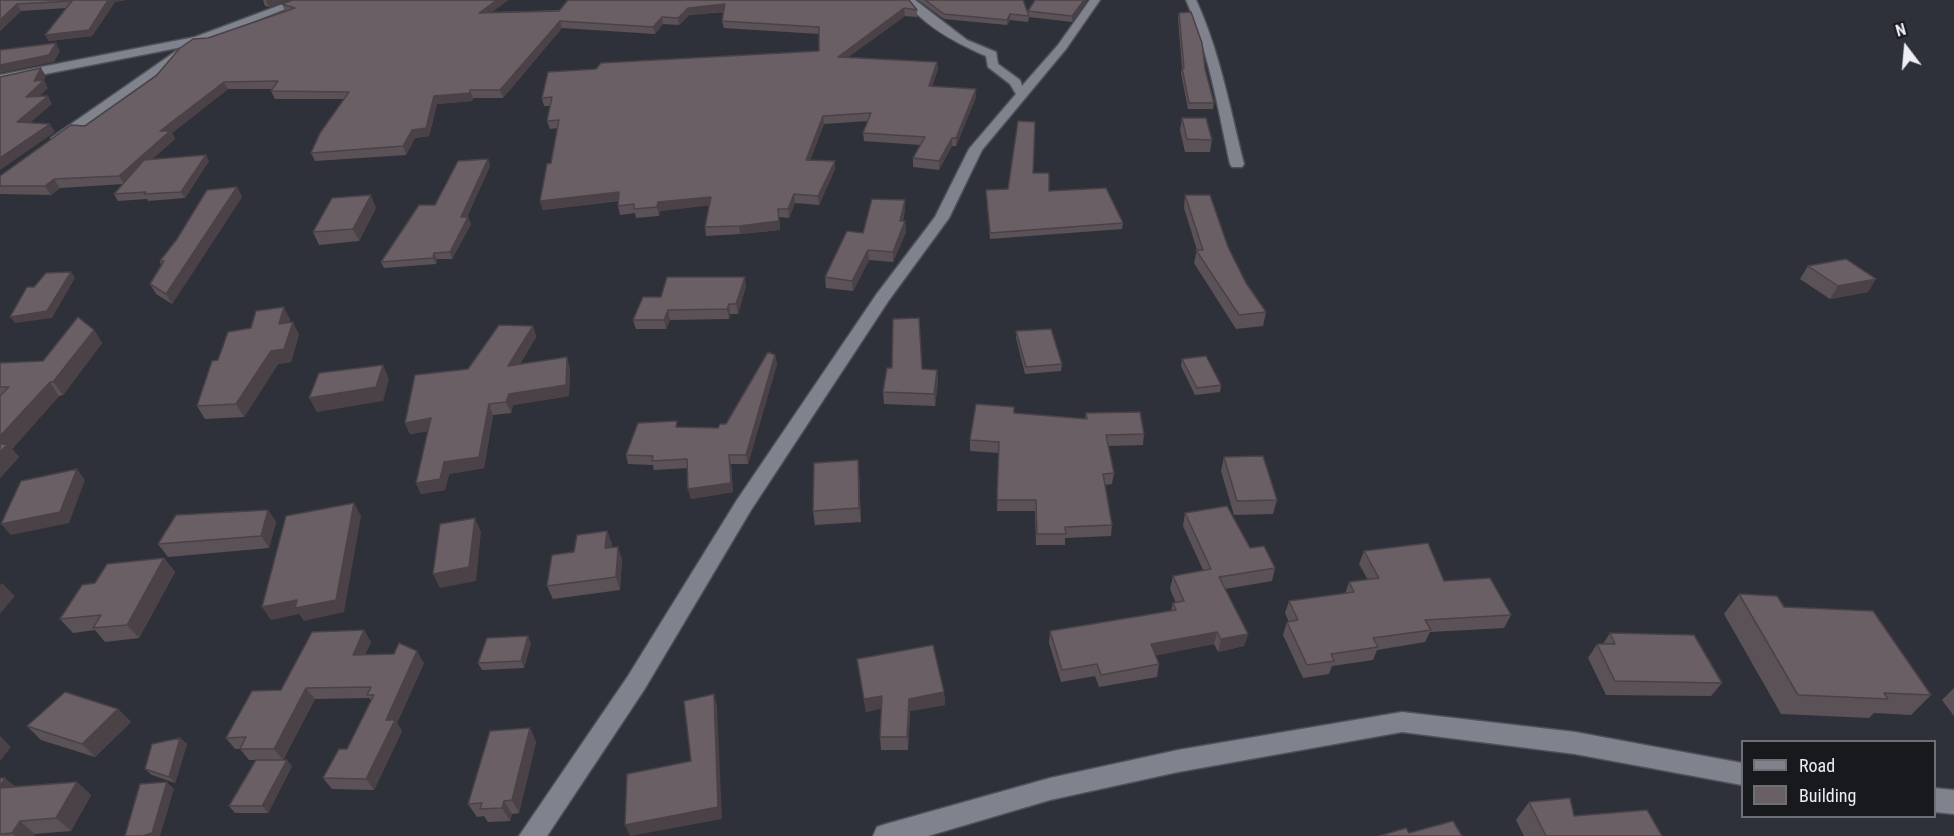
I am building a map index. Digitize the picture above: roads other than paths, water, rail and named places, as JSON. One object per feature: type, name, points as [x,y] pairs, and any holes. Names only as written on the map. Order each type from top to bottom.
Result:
[{"type":"street","points":[[0,79],[198,40],[303,0]]},
{"type":"street","points":[[910,0],[915,7],[963,42],[992,54],[992,65],[1016,83],[1016,87],[1024,94]]},
{"type":"street","points":[[532,836],[636,683],[744,505],[882,298],[942,218],[976,149],[1024,94],[1095,0]]},
{"type":"street","points":[[1191,0],[1200,20],[1215,70],[1237,164]]},
{"type":"street","points":[[50,143],[198,40]]},
{"type":"street","points":[[886,836],[1050,789],[1178,761],[1402,722],[1575,743],[1741,774]]},
{"type":"street","points":[[1936,800],[1954,802]]}]
